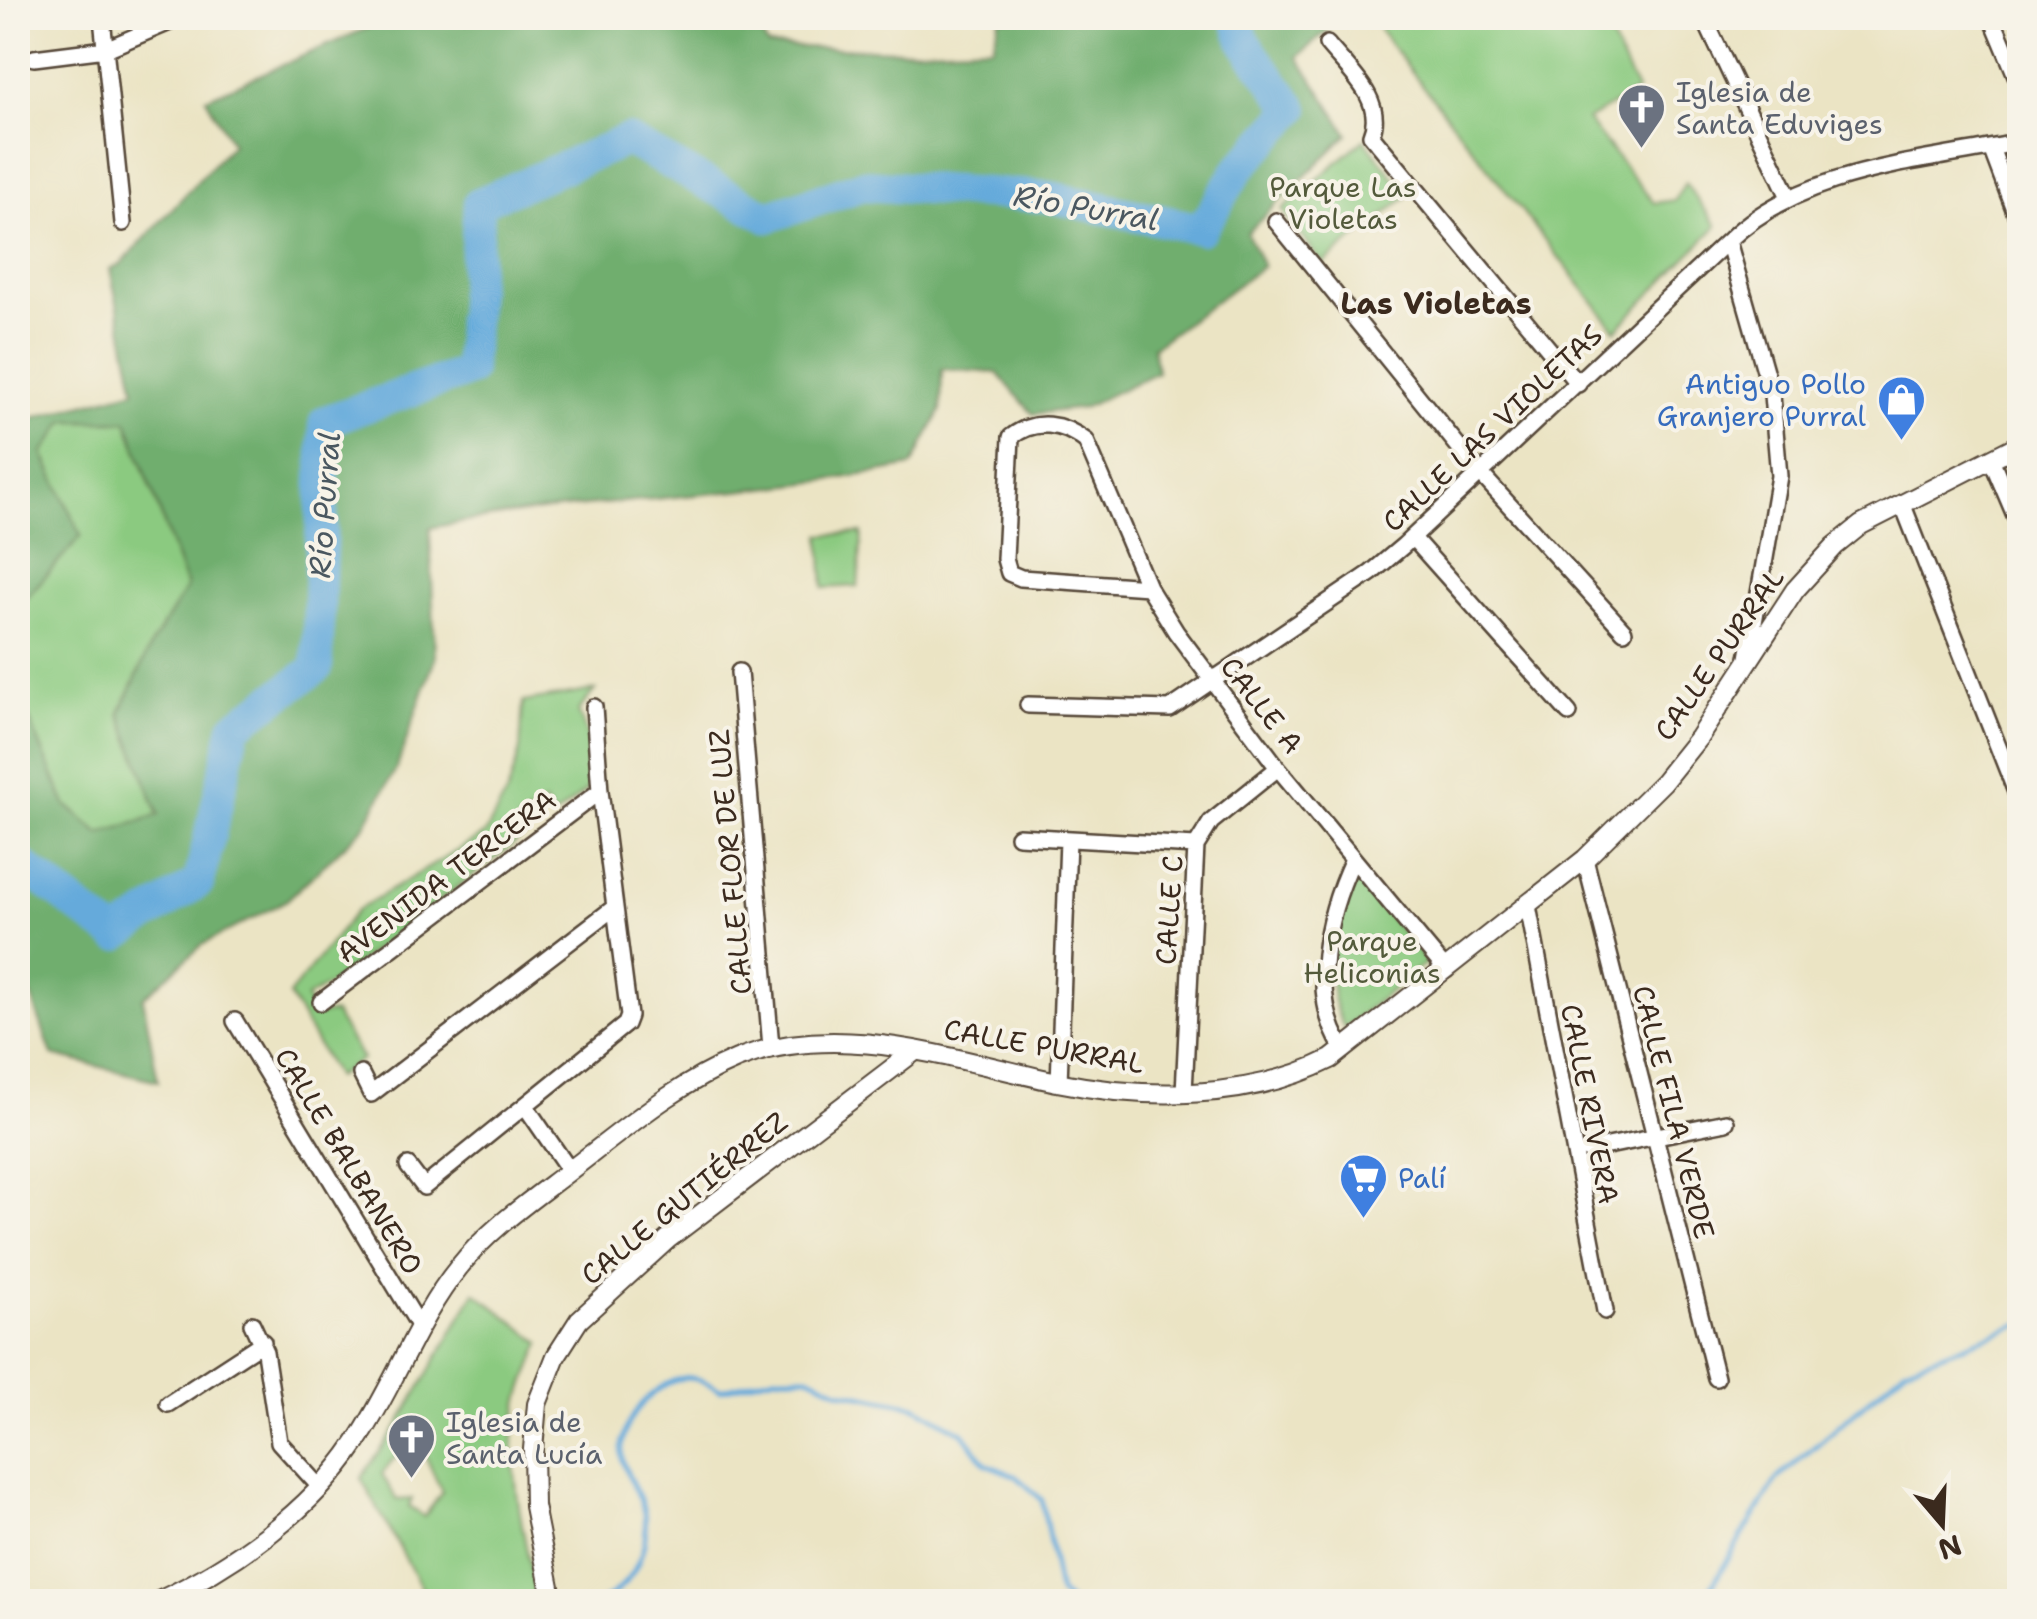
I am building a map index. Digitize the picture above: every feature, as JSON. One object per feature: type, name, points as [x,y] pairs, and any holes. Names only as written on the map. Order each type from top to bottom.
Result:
[{"type":"street","points":[[102,18],[123,223]]},
{"type":"street","points":[[34,58],[106,49],[179,18]]},
{"type":"street","points":[[1704,18],[1788,196]]},
{"type":"street","points":[[1992,18],[2020,86]]},
{"type":"street","points":[[1327,44],[1368,94],[1376,116],[1371,135],[1578,384]]},
{"type":"street","name":"CALLE LAS VIOLETAS","points":[[1028,705],[1170,709],[1371,572],[1413,538],[1752,218],[1788,196],[1922,160],[2020,142]]},
{"type":"street","points":[[1991,148],[2020,225]]},
{"type":"street","points":[[1276,221],[1480,474],[1624,631]]},
{"type":"street","points":[[1728,240],[1772,396],[1779,476],[1748,658]]},
{"type":"street","name":"CALLE A","points":[[1148,587],[1021,578],[1009,573],[1006,559],[1011,437],[1038,424],[1071,430],[1086,442],[1148,587],[1210,681],[1446,970]]},
{"type":"street","name":"CALLE PURRAL","points":[[157,1602],[248,1549],[320,1487],[358,1441],[420,1327],[461,1264],[570,1171],[695,1081],[771,1047],[852,1044],[914,1050],[1060,1083],[1135,1094],[1247,1087],[1301,1074],[1344,1050],[1528,906],[1585,859],[1663,782],[1698,737],[1794,590],[1835,546],[1861,524],[2020,444]]},
{"type":"street","points":[[1991,459],[2020,527]]},
{"type":"street","points":[[1902,503],[2020,802]]},
{"type":"street","points":[[1413,538],[1569,713]]},
{"type":"street","name":"CALLE FLOR DE LUZ","points":[[739,672],[771,1047]]},
{"type":"street","points":[[408,1166],[424,1187],[626,1024],[594,707]]},
{"type":"street","name":"CALLE C","points":[[1184,1092],[1196,846],[1212,822],[1278,768]]},
{"type":"street","name":"AVENIDA TERCERA","points":[[321,1002],[600,791]]},
{"type":"street","points":[[1018,836],[1196,846]]},
{"type":"street","points":[[1060,1083],[1068,840]]},
{"type":"street","points":[[1344,1050],[1326,1012],[1327,929],[1336,896],[1353,859]]},
{"type":"street","name":"CALLE FILA VERDE","points":[[1585,859],[1716,1378]]},
{"type":"street","name":"CALLE RIVERA","points":[[1528,906],[1605,1311]]},
{"type":"street","points":[[361,1074],[372,1094],[615,907]]},
{"type":"street","name":"CALLE BALBANERO","points":[[235,1022],[420,1327]]},
{"type":"street","name":"CALLE GUTIÉRREZ","points":[[553,1602],[534,1506],[533,1449],[538,1404],[556,1356],[571,1332],[611,1287],[668,1239],[914,1050]]},
{"type":"street","points":[[526,1107],[570,1171]]},
{"type":"street","points":[[1588,1150],[1726,1122]]},
{"type":"street","points":[[252,1324],[262,1342],[279,1442],[320,1487]]},
{"type":"street","points":[[168,1404],[262,1342]]},
{"type":"green space","points":[[390,18],[752,18],[768,46],[903,50],[993,46],[1000,18],[1341,18],[1298,57],[1348,134],[1247,233],[1263,266],[1153,347],[1157,372],[1083,408],[1033,414],[997,373],[942,369],[941,410],[912,466],[792,485],[550,510],[430,528],[435,658],[397,767],[364,827],[287,900],[202,945],[143,998],[158,1081],[52,1055],[18,959],[18,694],[66,805],[100,834],[159,815],[120,713],[152,643],[187,587],[127,421],[65,421],[43,453],[81,536],[20,605],[18,614],[18,422],[135,390],[110,269],[121,264],[232,144],[206,98]]},
{"type":"green space","points":[[1389,18],[1591,18],[1600,32],[1607,30],[1637,91],[1587,120],[1654,203],[1675,200],[1685,183],[1717,226],[1616,330],[1379,30]]},
{"type":"green space","name":"Parque Las Violetas","points":[[1364,139],[1408,196],[1323,264],[1282,210]]},
{"type":"green space","points":[[65,421],[127,421],[187,588],[152,643],[120,713],[159,815],[100,834],[66,805],[18,694],[20,605],[81,536],[43,453]]},
{"type":"green space","points":[[862,533],[858,586],[824,588],[821,535]]},
{"type":"green space","points":[[595,690],[578,711],[589,740],[593,785],[555,816],[544,803],[518,821],[526,835],[330,984],[306,998],[314,1015],[334,1013],[362,1059],[336,1077],[289,995],[357,910],[485,834],[508,791],[520,750],[523,702]]},
{"type":"green space","name":"Parque Heliconias","points":[[1355,874],[1427,962],[1344,1028],[1332,992],[1331,950],[1340,908]]},
{"type":"green space","points":[[475,1292],[541,1343],[519,1403],[514,1444],[520,1513],[537,1601],[429,1601],[361,1478],[398,1426]],"holes":[[[425,1455],[442,1492],[424,1517],[409,1506],[412,1499],[397,1500],[382,1474],[394,1458]]]},
{"type":"waterway","name":"Río Purral","points":[[18,862],[116,936],[199,882],[235,726],[317,668],[325,421],[469,371],[479,203],[627,140],[768,217],[863,185],[1050,197],[1201,229],[1239,169],[1294,109],[1245,43],[1236,18]]},
{"type":"waterway","points":[[1702,1602],[1777,1479],[1907,1367],[2020,1324]]},
{"type":"waterway","points":[[600,1602],[624,1583],[644,1544],[644,1514],[622,1457],[626,1431],[640,1407],[660,1388],[684,1378],[698,1379],[720,1390],[775,1376],[809,1376],[840,1391],[915,1406],[963,1433],[986,1464],[1016,1476],[1042,1500],[1059,1593],[1070,1602]]},
{"type":"place","name":"Iglesia de Santa Eduviges","points":[[1641,150]]},
{"type":"place","name":"Antiguo Pollo Granjero Purral","points":[[1901,442]]},
{"type":"place","name":"Palí","points":[[1363,1220]]},
{"type":"place","name":"Iglesia de Santa Lucía","points":[[411,1480]]},
{"type":"district","name":"Las Violetas","points":[[1436,304]]}]
